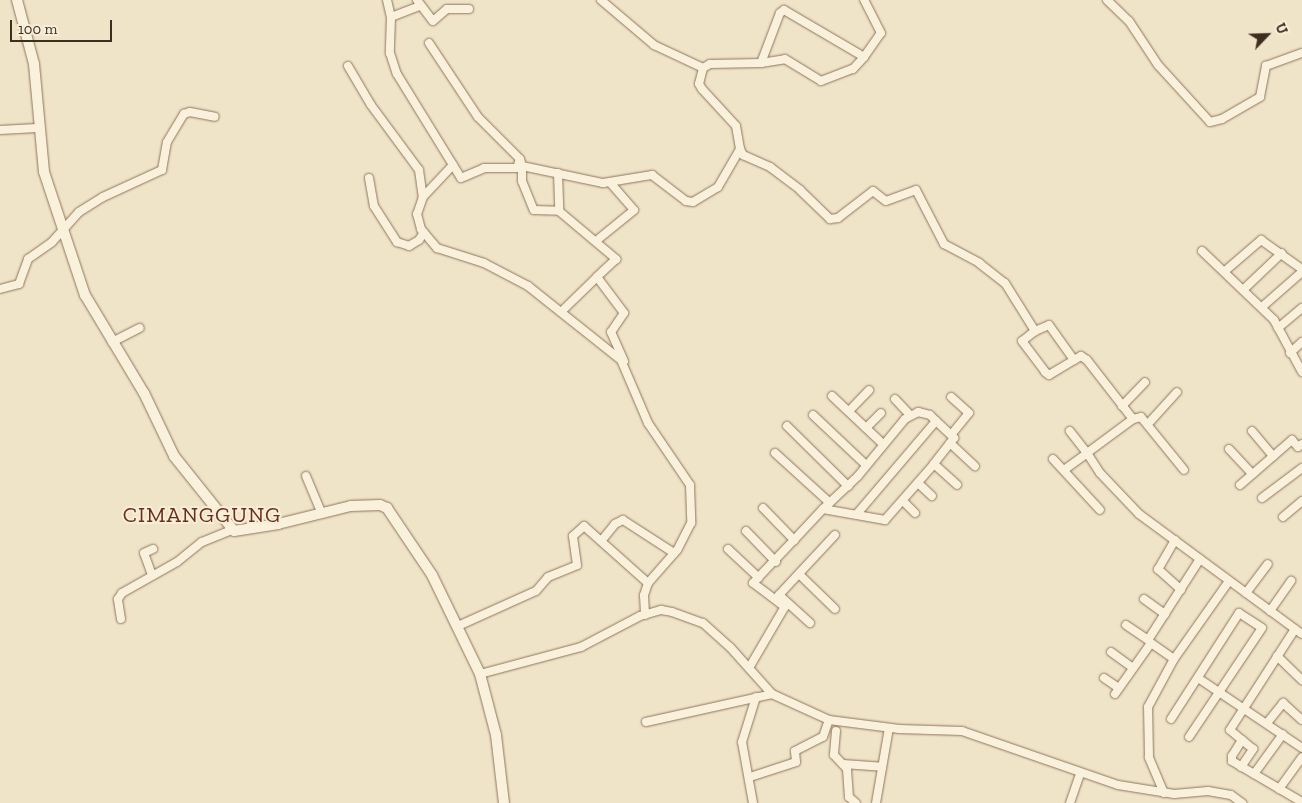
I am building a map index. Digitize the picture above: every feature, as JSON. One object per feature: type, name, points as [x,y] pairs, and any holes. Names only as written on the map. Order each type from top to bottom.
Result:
[{"type":"street","points":[[17,0],[34,64],[37,128],[44,172],[85,295],[144,393],[176,460],[232,530]]},
{"type":"street","points":[[387,0],[391,17],[390,53],[397,74],[461,178],[484,168],[517,168],[521,163]]},
{"type":"street","points":[[601,0],[654,45],[703,68]]},
{"type":"street","points":[[864,0],[881,33],[853,69],[822,81],[789,60],[761,63],[710,64],[703,68],[700,84],[702,89],[736,126],[740,149],[743,155],[770,167],[800,190],[830,220],[838,218],[872,192],[886,201],[916,190],[944,244],[979,263],[1005,283],[1035,331]]},
{"type":"street","points":[[1107,0],[1129,21],[1158,66],[1210,122],[1222,119],[1260,97],[1266,66],[1302,53]]},
{"type":"street","points":[[391,17],[418,3],[433,21],[447,9],[469,9]]},
{"type":"street","points":[[761,63],[783,10],[864,57]]},
{"type":"street","points":[[429,43],[478,117],[521,163],[611,184],[652,175],[686,201],[696,202],[718,187],[740,149]]},
{"type":"street","points":[[348,66],[376,112],[419,170],[423,197],[417,220],[437,248],[502,271],[528,286],[588,336],[611,350],[626,366]]},
{"type":"street","points":[[0,289],[19,284],[28,259],[52,242],[62,227],[102,197],[138,184],[162,170],[167,142],[184,114],[190,112],[215,117]]},
{"type":"street","points":[[0,130],[37,128]]},
{"type":"street","points":[[521,163],[522,181],[534,210],[559,211],[596,240],[616,259],[561,312]]},
{"type":"street","points":[[423,197],[453,165]]},
{"type":"street","points":[[558,173],[559,211]]},
{"type":"street","points":[[369,178],[374,206],[397,242],[409,246],[419,240],[424,232]]},
{"type":"street","points":[[596,240],[634,210],[611,184]]},
{"type":"street","points":[[1225,271],[1259,240],[1267,242],[1302,270],[1262,307]]},
{"type":"street","points":[[1202,251],[1262,307],[1278,328],[1302,372]]},
{"type":"street","points":[[1244,289],[1282,253]]},
{"type":"street","points":[[597,277],[624,314],[611,332],[648,423],[690,485],[691,523],[674,552],[648,583],[644,595],[645,615]]},
{"type":"street","points":[[1278,328],[1302,308]]},
{"type":"street","points":[[1074,360],[1049,325],[1035,331],[1022,341],[1049,375],[1081,356],[1087,360],[1133,419]]},
{"type":"street","points":[[112,342],[140,328]]},
{"type":"street","points":[[1290,353],[1302,342]]},
{"type":"street","points":[[1122,406],[1145,382]]},
{"type":"street","points":[[849,412],[869,390]]},
{"type":"street","points":[[1148,424],[1177,392]]},
{"type":"street","points":[[832,396],[883,444]]},
{"type":"street","points":[[823,509],[885,520],[934,464],[969,413],[951,397]]},
{"type":"street","points":[[895,399],[910,415]]},
{"type":"street","points":[[866,428],[881,412]]},
{"type":"street","points":[[810,623],[786,604],[753,583],[776,562],[823,509],[848,486],[910,415],[925,413],[936,421],[975,466]]},
{"type":"street","points":[[813,415],[866,465]]},
{"type":"street","points":[[1064,470],[1133,419],[1142,417],[1184,470]]},
{"type":"street","points":[[856,515],[936,421]]},
{"type":"street","points":[[787,426],[848,486]]},
{"type":"street","points":[[1070,431],[1100,473],[1139,514],[1302,634]]},
{"type":"street","points":[[1252,432],[1273,456]]},
{"type":"street","points":[[1240,485],[1292,440],[1300,448]]},
{"type":"street","points":[[1229,449],[1252,474]]},
{"type":"street","points":[[775,454],[830,503]]},
{"type":"street","points":[[1053,459],[1100,510]]},
{"type":"street","points":[[934,464],[956,485]]},
{"type":"street","points":[[1262,498],[1302,468]]},
{"type":"street","points":[[306,476],[322,514]]},
{"type":"street","points":[[918,483],[932,496]]},
{"type":"street","points":[[903,501],[915,513]]},
{"type":"street","points":[[1283,518],[1302,501]]},
{"type":"street","points":[[121,619],[119,595],[177,562],[202,542],[232,530],[278,524],[352,506],[380,505],[387,508],[432,575],[480,674],[496,735],[504,803]]},
{"type":"street","points":[[763,508],[794,540]]},
{"type":"street","points":[[602,540],[614,524],[622,520],[674,552]]},
{"type":"street","points":[[458,626],[536,591],[548,577],[576,565],[573,536],[582,526],[588,527],[648,583]]},
{"type":"street","points":[[746,530],[776,562]]},
{"type":"street","points":[[786,604],[779,595],[835,535]]},
{"type":"street","points":[[1175,540],[1158,569],[1181,590]]},
{"type":"street","points":[[152,575],[144,553],[153,549]]},
{"type":"street","points":[[728,549],[759,578]]},
{"type":"street","points":[[1104,678],[1117,691],[1200,559]]},
{"type":"street","points":[[1246,593],[1268,564]]},
{"type":"street","points":[[798,574],[835,609]]},
{"type":"street","points":[[1164,793],[1149,757],[1148,707],[1174,659],[1229,581]]},
{"type":"street","points":[[1270,611],[1292,581]]},
{"type":"street","points":[[1144,600],[1165,614]]},
{"type":"street","points":[[749,668],[786,604]]},
{"type":"street","points":[[480,674],[580,647],[645,615],[661,610],[692,618],[730,648],[772,694],[829,720],[889,728],[962,731],[1080,774],[1118,785],[1164,793],[1208,791],[1231,796],[1242,803]]},
{"type":"street","points":[[1171,719],[1239,613],[1262,628],[1221,693],[1189,737]]},
{"type":"street","points":[[1126,625],[1174,659]]},
{"type":"street","points":[[1241,767],[1253,748],[1230,730],[1295,629]]},
{"type":"street","points":[[1111,652],[1133,668]]},
{"type":"street","points":[[1277,656],[1302,680]]},
{"type":"street","points":[[1198,678],[1302,748]]},
{"type":"street","points":[[646,722],[772,694]]},
{"type":"street","points":[[753,803],[750,777],[742,742],[756,697]]},
{"type":"street","points":[[1267,723],[1283,703],[1302,720]]},
{"type":"street","points":[[750,777],[796,762],[795,751],[823,737],[829,720]]},
{"type":"street","points":[[876,803],[889,728]]},
{"type":"street","points":[[836,731],[834,755],[844,764],[849,777],[850,798],[856,803]]},
{"type":"street","points":[[1254,774],[1283,734]]},
{"type":"street","points":[[1242,740],[1231,757],[1241,767],[1302,802]]},
{"type":"street","points":[[1279,789],[1302,757]]},
{"type":"street","points":[[844,764],[882,767]]},
{"type":"street","points":[[1070,803],[1080,774]]},
{"type":"district","name":"CIMANGGUNG","points":[[202,515]]}]
